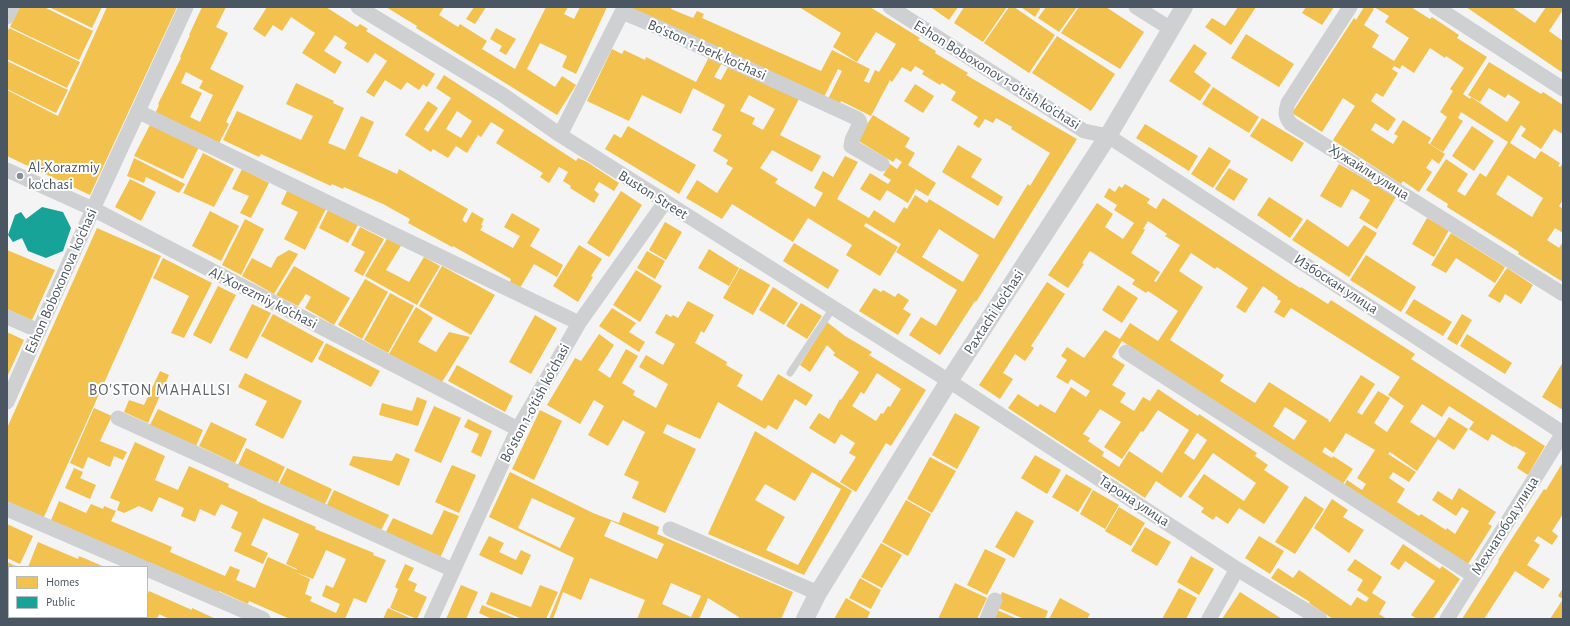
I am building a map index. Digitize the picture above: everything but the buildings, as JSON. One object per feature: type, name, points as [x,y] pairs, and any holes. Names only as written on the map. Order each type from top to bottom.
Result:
[{"type":"street","points":[[7,17],[12,7]]},
{"type":"street","name":"Eshon Boboxonova ko'chasi","points":[[7,402],[93,209],[139,112],[186,7]]},
{"type":"street","name":"Buston Street","points":[[358,7],[503,95],[560,135],[949,381]]},
{"type":"street","name":"Eshon Boboxonov 1-o'tish ko'chasi","points":[[890,7],[1084,131],[1108,136]]},
{"type":"street","points":[[1136,7],[1171,29]]},
{"type":"street","name":"Paxtachi ko'chasi","points":[[805,619],[818,593],[949,381],[1108,136],[1184,7]]},
{"type":"street","name":"Хужайли улица","points":[[1350,7],[1288,104],[1286,118],[1291,124],[1563,294]]},
{"type":"street","points":[[1436,7],[1563,90]]},
{"type":"street","name":"Bo'ston 1-berk ko'chasi","points":[[560,135],[619,10],[856,118],[860,123],[852,140],[851,146],[882,164]]},
{"type":"street","points":[[139,112],[579,323]]},
{"type":"street","name":"Избоскан улица","points":[[1108,136],[1563,433]]},
{"type":"street","name":"Al-Xorezmiy ko'chasi","points":[[7,170],[93,209],[518,429]]},
{"type":"street","name":"Bo'ston 1-o'tish ko'chasi","points":[[431,619],[518,429],[579,323],[665,202]]},
{"type":"street","points":[[7,317],[39,331]]},
{"type":"street","points":[[1126,352],[1474,576]]},
{"type":"street","name":"Тарона улица","points":[[949,381],[1237,569],[1320,619]]},
{"type":"street","points":[[118,418],[453,570]]},
{"type":"street","name":"Мехнатобод улица","points":[[1447,619],[1563,433]]},
{"type":"street","points":[[7,509],[139,566]]},
{"type":"street","points":[[670,529],[818,593]]},
{"type":"street","points":[[148,569],[263,619]]},
{"type":"street","points":[[1209,619],[1237,569]]},
{"type":"street","points":[[987,619],[995,600]]},
{"type":"lane","points":[[790,373],[833,308]]},
{"type":"place","name":"Al-Xorazmiy ko'chasi","points":[[20,176]]},
{"type":"district","name":"BO'STON MAHALLSI","points":[[160,390]]}]
